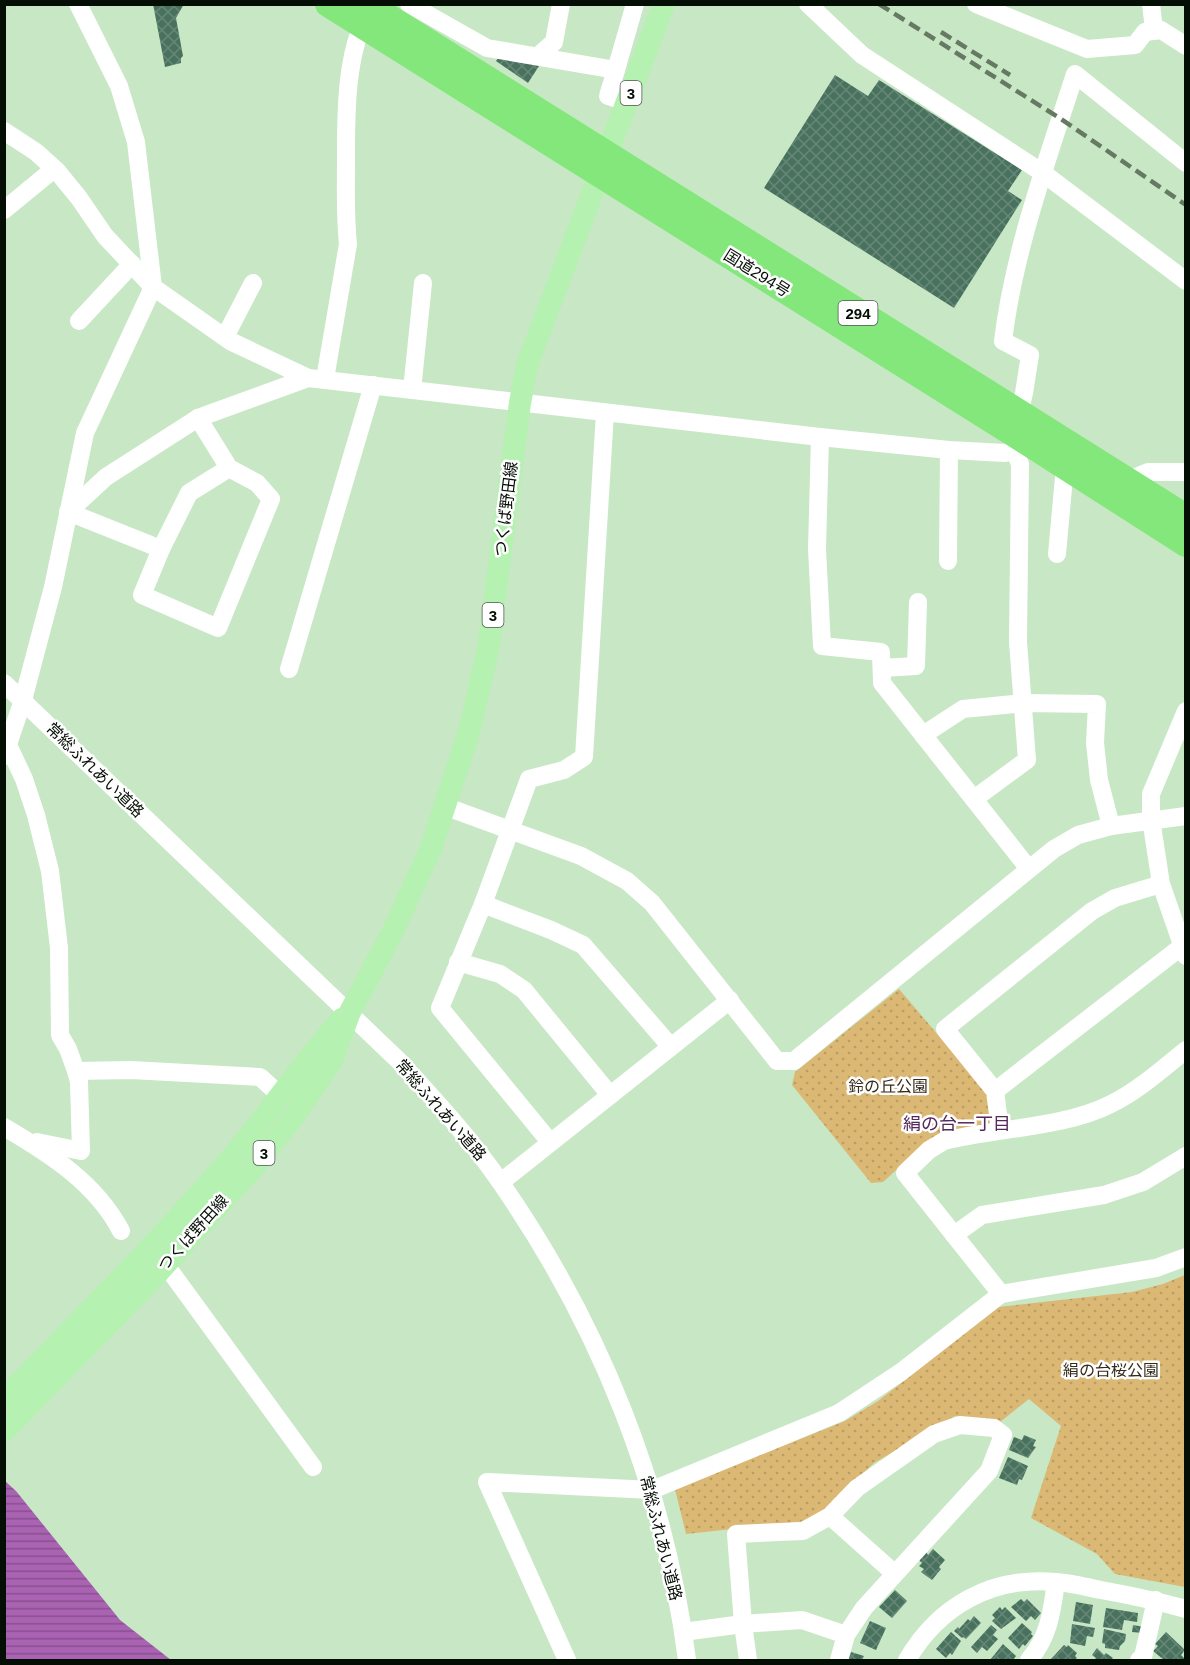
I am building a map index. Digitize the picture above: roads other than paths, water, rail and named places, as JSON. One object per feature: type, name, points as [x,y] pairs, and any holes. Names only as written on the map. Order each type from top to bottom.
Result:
[{"type":"highway","name":"国道294号","points":[[328,4],[369,10],[603,164],[1021,446],[1065,466],[1185,544]]},
{"type":"highway","name":"国道294号","points":[[603,164],[1019,414],[1185,517]]},
{"type":"main road","name":"つくば野田線","points":[[4,1431],[159,1271],[253,1168],[294,1116],[331,1062],[350,1012],[409,898],[431,848],[469,732],[488,650],[520,403],[527,366],[664,4]]},
{"type":"main road","name":"つくば野田線","points":[[4,1399],[230,1160],[313,1052],[350,1012]]},
{"type":"street","points":[[24,1138],[81,1151],[79,1082],[68,1049],[60,1035],[58,948],[50,871],[24,779],[7,751],[53,587],[85,433],[153,287],[136,142],[119,86],[78,4]]},
{"type":"street","points":[[409,4],[487,48],[616,70]]},
{"type":"street","points":[[538,57],[554,42],[561,4]]},
{"type":"street","points":[[627,102],[608,96],[634,4]]},
{"type":"street","points":[[808,4],[862,56],[1043,173],[1185,281]]},
{"type":"street","points":[[976,4],[1086,49],[1135,45],[1145,32],[1154,30],[1161,30],[1185,46]]},
{"type":"street","points":[[1151,4],[1154,30]]},
{"type":"street","points":[[316,379],[348,244],[346,122],[349,78],[369,10]]},
{"type":"street","points":[[1019,414],[1030,355],[1003,341],[1008,299],[1043,173],[1075,74],[1185,163]]},
{"type":"street","points":[[4,131],[36,152],[54,169],[79,198],[105,236],[153,287],[225,337],[316,379],[950,450],[1005,453],[1021,446],[1018,642],[1027,760],[975,799]]},
{"type":"street","points":[[4,210],[54,169]]},
{"type":"street","points":[[79,321],[132,264]]},
{"type":"street","points":[[225,337],[253,283]]},
{"type":"street","points":[[412,390],[423,283]]},
{"type":"street","points":[[68,512],[106,477],[198,418],[316,379]]},
{"type":"street","points":[[289,669],[373,385]]},
{"type":"street","points":[[550,1142],[440,1008],[483,904],[509,828],[529,779],[564,770],[584,757],[605,412]]},
{"type":"street","points":[[198,418],[229,468],[256,483],[271,499],[218,628],[142,595],[161,549],[189,493],[229,468]]},
{"type":"street","points":[[820,437],[817,549],[822,646],[881,652],[882,683],[1029,869]]},
{"type":"street","points":[[948,561],[950,450]]},
{"type":"street","points":[[1057,554],[1065,466]]},
{"type":"street","points":[[1126,481],[1148,472],[1185,472]]},
{"type":"street","points":[[68,512],[161,549]]},
{"type":"street","points":[[882,668],[916,666],[918,602]]},
{"type":"street","name":"常総ふれあい道路","points":[[4,682],[399,1061],[452,1118],[501,1182],[540,1241],[595,1343],[621,1402],[652,1490],[666,1547],[687,1660]]},
{"type":"street","points":[[922,735],[963,709],[1024,703],[1097,704],[1095,743],[1098,771],[1111,826]]},
{"type":"street","points":[[995,1091],[1183,951],[1161,884],[1151,819],[1151,794],[1185,711]]},
{"type":"street","points":[[444,806],[581,856],[627,881],[652,903],[777,1061],[794,1061],[1054,849],[1078,835],[1111,826],[1185,816]]},
{"type":"street","points":[[1000,1131],[995,1091],[945,1029],[1092,910],[1115,898],[1161,884]]},
{"type":"street","points":[[483,904],[584,945],[670,1047]]},
{"type":"street","points":[[458,962],[500,974],[524,990],[610,1095]]},
{"type":"street","points":[[501,1182],[730,1000]]},
{"type":"street","points":[[1001,1294],[905,1173],[929,1150],[944,1141],[1078,1116],[1110,1105],[1142,1085],[1185,1050]]},
{"type":"street","points":[[76,1071],[131,1070],[260,1077],[281,1096]]},
{"type":"street","points":[[4,1127],[55,1158],[85,1184],[112,1215],[121,1231]]},
{"type":"street","points":[[954,1235],[982,1215],[1104,1195],[1143,1182],[1185,1156]]},
{"type":"street","points":[[567,1660],[487,1482],[652,1490],[839,1413],[901,1372],[1001,1294],[1156,1268],[1185,1257]]},
{"type":"street","points":[[159,1271],[314,1467]]},
{"type":"street","points":[[748,1660],[736,1534],[803,1531],[830,1516],[857,1488],[934,1434],[960,1425],[994,1428],[1003,1435],[989,1471],[864,1608],[846,1635],[839,1660]]},
{"type":"street","points":[[830,1516],[894,1574]]},
{"type":"street","points":[[907,1660],[920,1639],[942,1616],[968,1598],[996,1587],[1025,1582],[1056,1582],[1156,1600],[1185,1609]]},
{"type":"street","points":[[1029,1660],[1040,1647],[1045,1635],[1056,1582]]},
{"type":"street","points":[[1139,1660],[1143,1656],[1156,1600]]},
{"type":"street","points":[[683,1632],[743,1624],[802,1620],[846,1635]]},
{"type":"railway","points":[[879,4],[1061,119],[1186,205]]},
{"type":"railway","points":[[941,32],[1010,75]]},
{"type":"district","name":"絹の台一丁目","points":[[957,1124]]},
{"type":"park label","name":"鈴の丘公園","points":[[888,1086]]},
{"type":"park label","name":"絹の台桜公園","points":[[1111,1370]]}]
